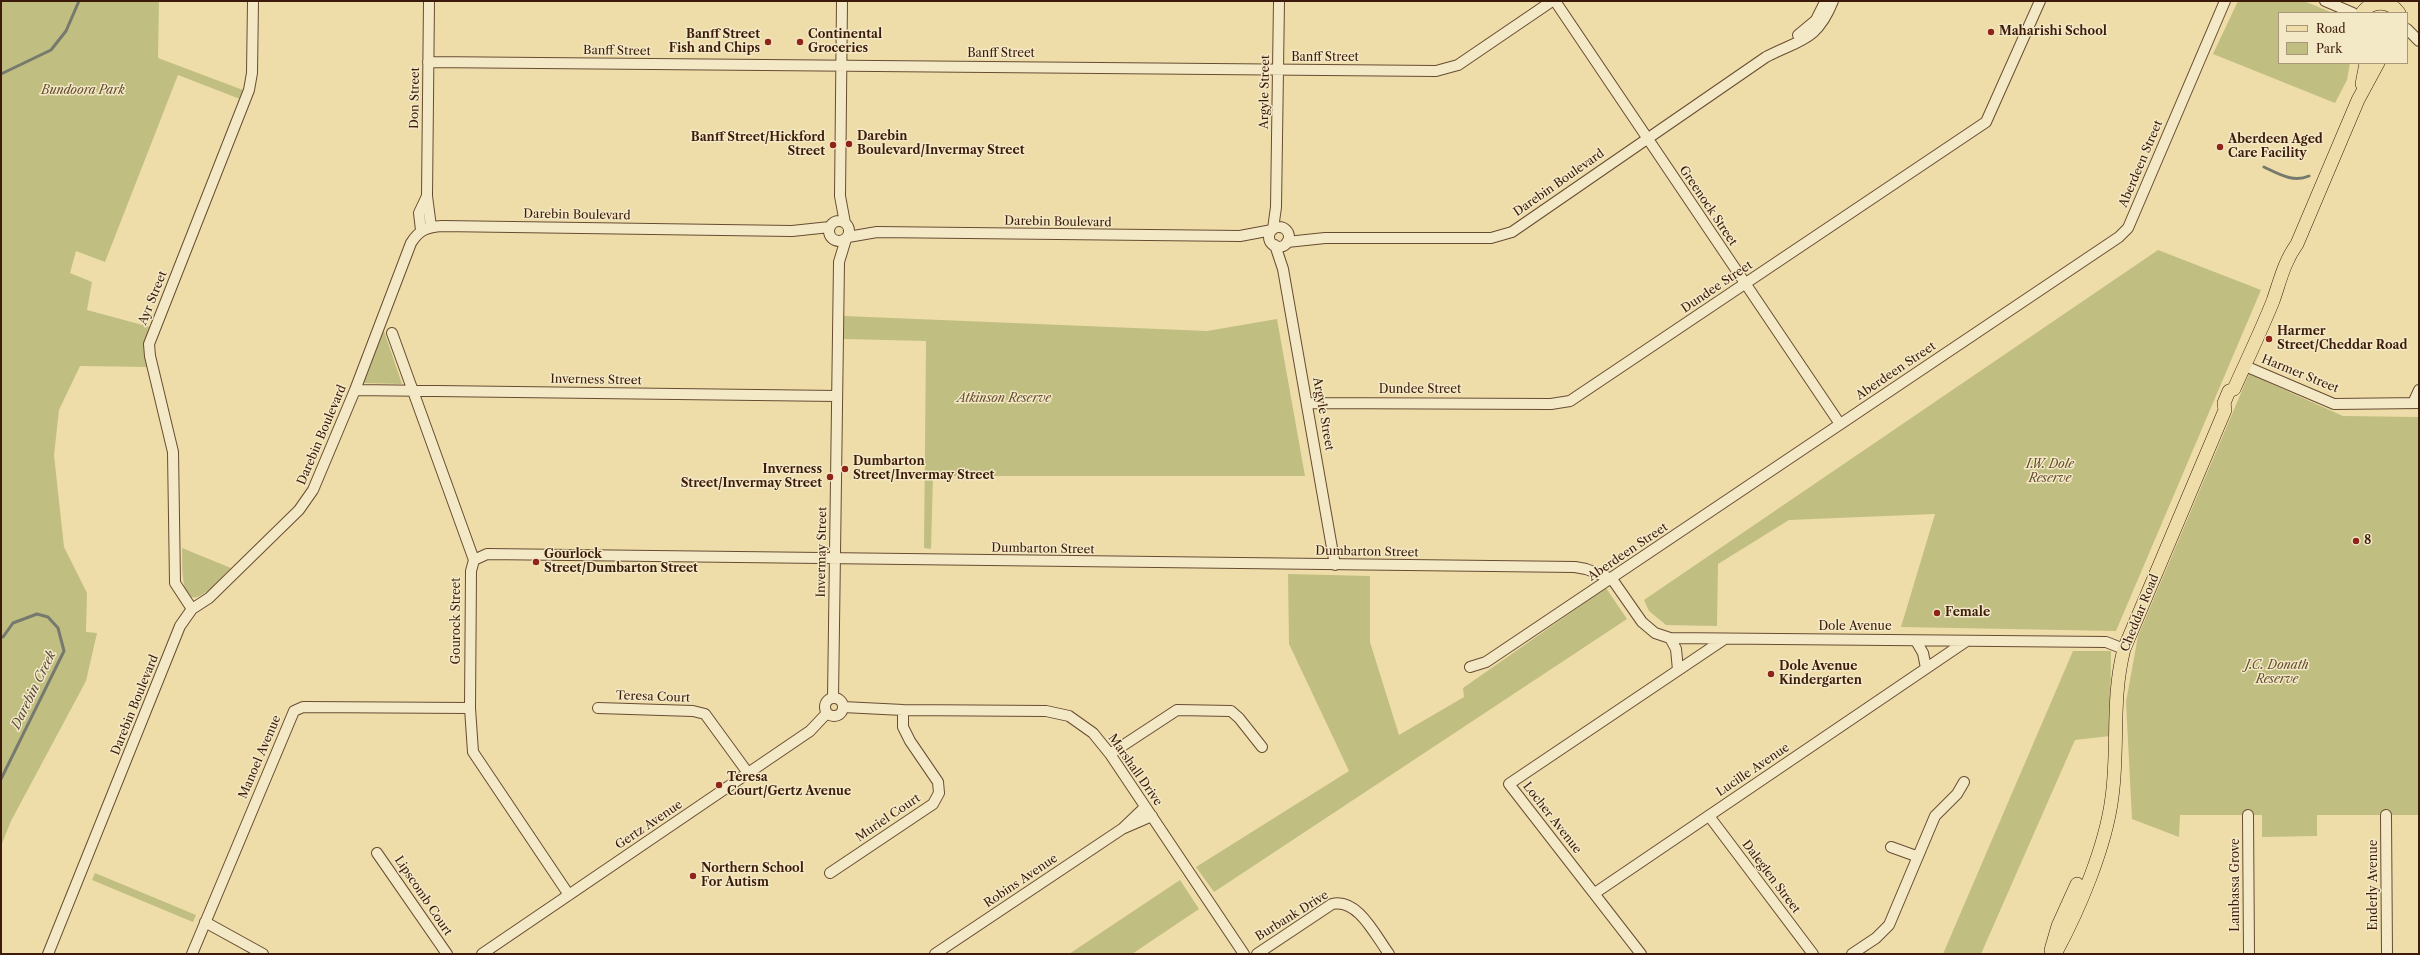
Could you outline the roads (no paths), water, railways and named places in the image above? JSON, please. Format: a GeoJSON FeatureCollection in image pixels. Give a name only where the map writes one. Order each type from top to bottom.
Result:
{"type":"FeatureCollection","features":[{"type":"Feature","properties":{"kind":"main road"},"geometry":{"type":"LineString","coordinates":[[2364,7],[2382,1],[2388,2],[2399,8]]}},
{"type":"Feature","properties":{"kind":"main road","name":"Cheddar Road"},"geometry":{"type":"LineString","coordinates":[[2358,100],[2366,64]]}},
{"type":"Feature","properties":{"kind":"main road","name":"Cheddar Road"},"geometry":{"type":"LineString","coordinates":[[2055,954],[2097,860],[2105,830],[2113,784],[2117,681],[2124,649],[2225,410],[2224,403],[2229,391],[2234,389],[2245,366],[2273,300],[2286,261],[2297,244],[2358,100],[2377,64]]}},
{"type":"Feature","properties":{"kind":"main road","name":"Cheddar Road"},"geometry":{"type":"LineString","coordinates":[[2050,954],[2058,926],[2090,855],[2105,830]]}},
{"type":"Feature","properties":{"kind":"street","name":"Ayr Street"},"geometry":{"type":"LineString","coordinates":[[192,609],[175,583],[173,452],[150,356],[149,344],[249,90],[252,73],[253,1]]}},
{"type":"Feature","properties":{"kind":"street","name":"Don Street"},"geometry":{"type":"LineString","coordinates":[[429,1],[427,196],[431,227]]}},
{"type":"Feature","properties":{"kind":"street","name":"Invermay Street"},"geometry":{"type":"LineString","coordinates":[[833,698],[839,262],[832,231],[840,196],[842,1]]}},
{"type":"Feature","properties":{"kind":"street","name":"Argyle Street"},"geometry":{"type":"LineString","coordinates":[[1279,1],[1276,207],[1281,234],[1283,269],[1336,565]]}},
{"type":"Feature","properties":{"kind":"street","name":"Banff Street"},"geometry":{"type":"LineString","coordinates":[[428,62],[841,65],[1278,71],[1436,71],[1458,65],[1554,1]]}},
{"type":"Feature","properties":{"kind":"street","name":"Greenock Street"},"geometry":{"type":"LineString","coordinates":[[1554,1],[1840,424]]}},
{"type":"Feature","properties":{"kind":"street","name":"Darebin Boulevard"},"geometry":{"type":"LineString","coordinates":[[832,231],[840,241],[847,238],[877,232],[1240,236],[1281,234],[1325,238],[1490,238],[1502,236],[1512,232],[1646,138],[1778,51],[1816,20],[1826,1]]}},
{"type":"Feature","properties":{"kind":"street","name":"Darebin Boulevard"},"geometry":{"type":"LineString","coordinates":[[1778,51],[1796,44],[1814,32],[1822,24],[1833,1]]}},
{"type":"Feature","properties":{"kind":"street","name":"Dundee Street"},"geometry":{"type":"LineString","coordinates":[[1308,403],[1551,404],[1570,401],[1986,122],[2040,1]]}},
{"type":"Feature","properties":{"kind":"street","name":"Aberdeen Street"},"geometry":{"type":"LineString","coordinates":[[1470,667],[1486,662],[1612,579],[2119,237],[2128,228],[2225,1]]}},
{"type":"Feature","properties":{"kind":"street"},"geometry":{"type":"LineString","coordinates":[[2325,1],[2351,12]]}},
{"type":"Feature","properties":{"kind":"street"},"geometry":{"type":"LineString","coordinates":[[2408,30],[2419,42]]}},
{"type":"Feature","properties":{"kind":"street"},"geometry":{"type":"LineString","coordinates":[[2408,40],[2419,42]]}},
{"type":"Feature","properties":{"kind":"street","name":"Don Street"},"geometry":{"type":"LineString","coordinates":[[421,230],[419,213],[427,196]]}},
{"type":"Feature","properties":{"kind":"street","name":"Invermay Street"},"geometry":{"type":"LineString","coordinates":[[839,262],[849,230],[846,224],[840,196]]}},
{"type":"Feature","properties":{"kind":"street","name":"Darebin Boulevard"},"geometry":{"type":"LineString","coordinates":[[48,954],[180,626],[192,609],[209,598],[307,500],[356,390],[411,243],[421,230],[431,227],[832,231],[846,224],[877,232]]}},
{"type":"Feature","properties":{"kind":"street","name":"Darebin Boulevard"},"geometry":{"type":"LineString","coordinates":[[1240,236],[1280,246],[1281,234]]}},
{"type":"Feature","properties":{"kind":"street"},"geometry":{"type":"LineString","coordinates":[[1273,244],[1269,236],[1281,234]]}},
{"type":"Feature","properties":{"kind":"street","name":"Argyle Street"},"geometry":{"type":"LineString","coordinates":[[1273,244],[1283,269]]}},
{"type":"Feature","properties":{"kind":"street","name":"Gourock Street"},"geometry":{"type":"LineString","coordinates":[[392,333],[474,560],[471,571],[470,708],[473,752],[569,895]]}},
{"type":"Feature","properties":{"kind":"street","name":"Harmer Street"},"geometry":{"type":"LineString","coordinates":[[2245,366],[2334,404],[2416,403]]}},
{"type":"Feature","properties":{"kind":"street","name":"Inverness Street"},"geometry":{"type":"LineString","coordinates":[[356,390],[837,396]]}},
{"type":"Feature","properties":{"kind":"street"},"geometry":{"type":"LineString","coordinates":[[2416,403],[2419,390]]}},
{"type":"Feature","properties":{"kind":"street","name":"Dumbarton Street"},"geometry":{"type":"LineString","coordinates":[[474,560],[487,554],[835,560],[1575,567],[1591,570],[1612,579]]}},
{"type":"Feature","properties":{"kind":"street","name":"Dole Avenue"},"geometry":{"type":"LineString","coordinates":[[1612,579],[1642,622],[1655,633],[1670,638],[1723,640],[2106,642],[2124,649]]}},
{"type":"Feature","properties":{"kind":"street"},"geometry":{"type":"LineString","coordinates":[[1670,638],[1676,649],[1678,670]]}},
{"type":"Feature","properties":{"kind":"street","name":"Locher Avenue"},"geometry":{"type":"LineString","coordinates":[[1641,954],[1509,784],[1723,640]]}},
{"type":"Feature","properties":{"kind":"street"},"geometry":{"type":"LineString","coordinates":[[1916,641],[1922,653],[1926,668]]}},
{"type":"Feature","properties":{"kind":"street","name":"Lucille Avenue"},"geometry":{"type":"LineString","coordinates":[[1595,893],[1965,642]]}},
{"type":"Feature","properties":{"kind":"street"},"geometry":{"type":"LineString","coordinates":[[833,698],[840,700],[843,707],[838,716],[832,716],[827,713],[825,703],[833,698]]}},
{"type":"Feature","properties":{"kind":"street","name":"Manoel Avenue"},"geometry":{"type":"LineString","coordinates":[[192,954],[294,712],[303,707],[470,708]]}},
{"type":"Feature","properties":{"kind":"street","name":"Marshall Drive"},"geometry":{"type":"LineString","coordinates":[[843,707],[903,710],[1046,711],[1069,716],[1093,733],[1110,754],[1244,954]]}},
{"type":"Feature","properties":{"kind":"street","name":"Teresa Court"},"geometry":{"type":"LineString","coordinates":[[598,708],[693,711],[706,714],[748,773]]}},
{"type":"Feature","properties":{"kind":"street","name":"Muriel Court"},"geometry":{"type":"LineString","coordinates":[[830,873],[933,804],[939,793],[938,782],[910,741],[903,727],[903,710]]}},
{"type":"Feature","properties":{"kind":"street"},"geometry":{"type":"LineString","coordinates":[[1110,754],[1178,710],[1231,711],[1239,718],[1262,747]]}},
{"type":"Feature","properties":{"kind":"street","name":"Gertz Avenue"},"geometry":{"type":"LineString","coordinates":[[482,954],[810,731],[827,713]]}},
{"type":"Feature","properties":{"kind":"street"},"geometry":{"type":"LineString","coordinates":[[1852,954],[1876,938],[1889,925],[1916,856],[1935,816],[1957,794],[1964,782]]}},
{"type":"Feature","properties":{"kind":"street","name":"Robins Avenue"},"geometry":{"type":"LineString","coordinates":[[1122,829],[1145,807]]}},
{"type":"Feature","properties":{"kind":"street","name":"Lambassa Grove"},"geometry":{"type":"LineString","coordinates":[[2248,815],[2249,954]]}},
{"type":"Feature","properties":{"kind":"street","name":"Enderly Avenue"},"geometry":{"type":"LineString","coordinates":[[2386,815],[2387,954]]}},
{"type":"Feature","properties":{"kind":"street","name":"Robins Avenue"},"geometry":{"type":"LineString","coordinates":[[935,954],[1122,829],[1152,816]]}},
{"type":"Feature","properties":{"kind":"street","name":"Daleglen Street"},"geometry":{"type":"LineString","coordinates":[[1709,816],[1813,954]]}},
{"type":"Feature","properties":{"kind":"street"},"geometry":{"type":"LineString","coordinates":[[1891,846],[1916,856]]}},
{"type":"Feature","properties":{"kind":"street","name":"Lipscomb Court"},"geometry":{"type":"LineString","coordinates":[[377,853],[446,954]]}},
{"type":"Feature","properties":{"kind":"street","name":"Burbank Drive"},"geometry":{"type":"LineString","coordinates":[[1257,954],[1332,904],[1341,902],[1349,904],[1357,911],[1389,954]]}},
{"type":"Feature","properties":{"kind":"street"},"geometry":{"type":"LineString","coordinates":[[205,922],[263,954]]}},
{"type":"Feature","properties":{"kind":"waterway","name":"Darebin Creek"},"geometry":{"type":"LineString","coordinates":[[1,74],[51,50],[66,31],[79,1]]}},
{"type":"Feature","properties":{"kind":"waterway"},"geometry":{"type":"LineString","coordinates":[[2264,167],[2286,177],[2297,179],[2309,176]]}},
{"type":"Feature","properties":{"kind":"waterway","name":"Darebin Creek"},"geometry":{"type":"LineString","coordinates":[[1,637],[3,637],[13,623],[37,614],[48,617],[58,628],[64,651],[1,779]]}},
{"type":"Feature","properties":{"kind":"place","name":"Maharishi School"},"geometry":{"type":"Point","coordinates":[1991,32]}},
{"type":"Feature","properties":{"kind":"place","name":"Banff Street Fish and Chips"},"geometry":{"type":"Point","coordinates":[768,42]}},
{"type":"Feature","properties":{"kind":"place","name":"Continental Groceries"},"geometry":{"type":"Point","coordinates":[800,42]}},
{"type":"Feature","properties":{"kind":"place","name":"Darebin Boulevard/Invermay Street"},"geometry":{"type":"Point","coordinates":[849,144]}},
{"type":"Feature","properties":{"kind":"place","name":"Banff Street/Hickford Street"},"geometry":{"type":"Point","coordinates":[833,145]}},
{"type":"Feature","properties":{"kind":"place","name":"Aberdeen Aged Care Facility"},"geometry":{"type":"Point","coordinates":[2220,147]}},
{"type":"Feature","properties":{"kind":"place","name":"Harmer Street/Cheddar Road"},"geometry":{"type":"Point","coordinates":[2269,339]}},
{"type":"Feature","properties":{"kind":"place","name":"Dumbarton Street/Invermay Street"},"geometry":{"type":"Point","coordinates":[845,469]}},
{"type":"Feature","properties":{"kind":"place","name":"Inverness Street/Invermay Street"},"geometry":{"type":"Point","coordinates":[830,477]}},
{"type":"Feature","properties":{"kind":"place","name":"8"},"geometry":{"type":"Point","coordinates":[2356,541]}},
{"type":"Feature","properties":{"kind":"place","name":"Gourlock Street/Dumbarton Street"},"geometry":{"type":"Point","coordinates":[536,562]}},
{"type":"Feature","properties":{"kind":"place","name":"Female"},"geometry":{"type":"Point","coordinates":[1937,613]}},
{"type":"Feature","properties":{"kind":"place","name":"Dole Avenue Kindergarten"},"geometry":{"type":"Point","coordinates":[1771,674]}},
{"type":"Feature","properties":{"kind":"place","name":"Teresa Court/Gertz Avenue"},"geometry":{"type":"Point","coordinates":[719,785]}},
{"type":"Feature","properties":{"kind":"place","name":"Northern School For Autism"},"geometry":{"type":"Point","coordinates":[693,876]}},
{"type":"Feature","properties":{"kind":"park label","name":"Bundoora Park"},"geometry":{"type":"Point","coordinates":[83,91]}},
{"type":"Feature","properties":{"kind":"park label","name":"Atkinson Reserve"},"geometry":{"type":"Point","coordinates":[1004,399]}},
{"type":"Feature","properties":{"kind":"park label","name":"I.W. Dole Reserve"},"geometry":{"type":"Point","coordinates":[2050,472]}},
{"type":"Feature","properties":{"kind":"park label","name":"J.C. Donath Reserve"},"geometry":{"type":"Point","coordinates":[2277,673]}}]}
